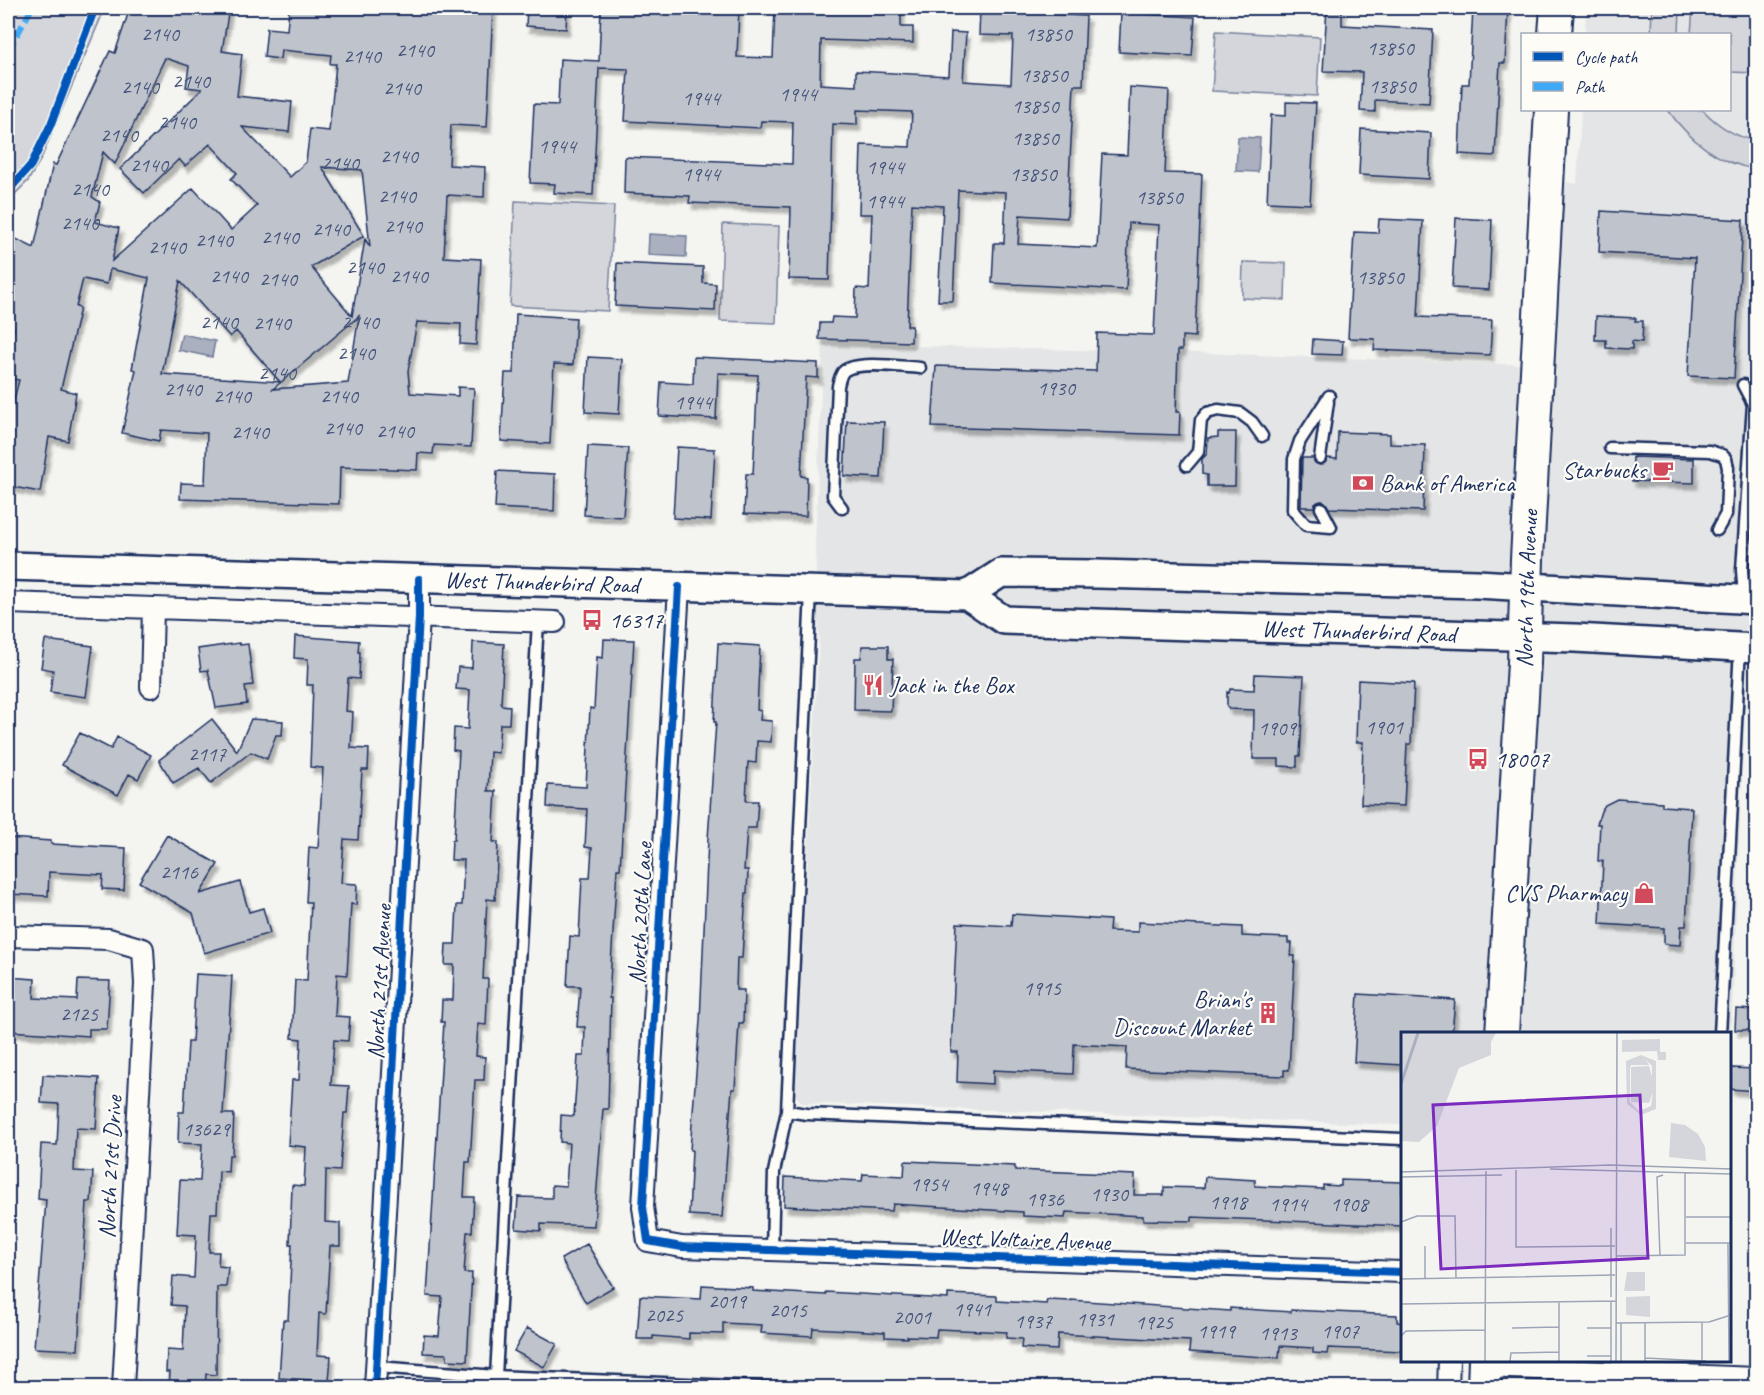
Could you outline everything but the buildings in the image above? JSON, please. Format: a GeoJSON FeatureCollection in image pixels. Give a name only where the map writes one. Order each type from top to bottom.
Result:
{"type":"FeatureCollection","features":[{"type":"Feature","properties":{"kind":"main road"},"geometry":{"type":"LineString","coordinates":[[1555,33],[1557,8]]}},
{"type":"Feature","properties":{"kind":"main road","name":"North 19th Avenue"},"geometry":{"type":"LineString","coordinates":[[1502,1032],[1525,636],[1551,111]]}},
{"type":"Feature","properties":{"kind":"main road","name":"West Thunderbird Road"},"geometry":{"type":"LineString","coordinates":[[8,566],[967,596],[1004,620],[1525,636],[1748,647]]}},
{"type":"Feature","properties":{"kind":"main road","name":"West Thunderbird Road"},"geometry":{"type":"LineString","coordinates":[[967,596],[1001,573],[1097,573],[1526,587],[1751,600]]}},
{"type":"Feature","properties":{"kind":"street","name":"North 21st Avenue"},"geometry":{"type":"LineString","coordinates":[[375,1388],[419,617],[419,579]]}},
{"type":"Feature","properties":{"kind":"street","name":"North 20th Lane"},"geometry":{"type":"LineString","coordinates":[[648,1241],[642,1207],[680,587]]}},
{"type":"Feature","properties":{"kind":"street","name":"West Thunderbird Road"},"geometry":{"type":"LineString","coordinates":[[8,603],[546,622]]}},
{"type":"Feature","properties":{"kind":"street"},"geometry":{"type":"LineString","coordinates":[[151,687],[153,608]]}},
{"type":"Feature","properties":{"kind":"street","name":"North 21st Drive"},"geometry":{"type":"LineString","coordinates":[[8,936],[109,939],[143,949],[145,984],[123,1388]]}},
{"type":"Feature","properties":{"kind":"street","name":"West Voltaire Avenue"},"geometry":{"type":"LineString","coordinates":[[648,1241],[682,1247],[1401,1272]]}},
{"type":"Feature","properties":{"kind":"street"},"geometry":{"type":"LineString","coordinates":[[1448,1388],[1449,1362]]}},
{"type":"Feature","properties":{"kind":"street"},"geometry":{"type":"LineString","coordinates":[[1484,1372],[1641,1367],[1756,1378]]}},
{"type":"Feature","properties":{"kind":"lane"},"geometry":{"type":"LineString","coordinates":[[842,508],[833,496],[838,386],[843,373],[858,366],[920,368]]}},
{"type":"Feature","properties":{"kind":"lane"},"geometry":{"type":"LineString","coordinates":[[1743,385],[1753,404],[1754,417],[1742,570],[1751,600]]}},
{"type":"Feature","properties":{"kind":"lane"},"geometry":{"type":"LineString","coordinates":[[1320,458],[1329,396],[1300,441],[1294,459],[1293,510],[1306,525],[1331,527],[1321,507]]}},
{"type":"Feature","properties":{"kind":"lane"},"geometry":{"type":"LineString","coordinates":[[1187,465],[1198,452],[1201,420],[1207,413],[1218,410],[1240,413],[1252,422],[1262,436]]}},
{"type":"Feature","properties":{"kind":"lane"},"geometry":{"type":"LineString","coordinates":[[1610,448],[1710,451],[1722,454],[1728,468],[1726,514],[1718,530]]}},
{"type":"Feature","properties":{"kind":"lane"},"geometry":{"type":"LineString","coordinates":[[772,1250],[774,1172],[787,1111],[811,591]]}},
{"type":"Feature","properties":{"kind":"lane"},"geometry":{"type":"LineString","coordinates":[[496,1376],[546,622]]}},
{"type":"Feature","properties":{"kind":"lane"},"geometry":{"type":"LineString","coordinates":[[1720,1032],[1748,647]]}},
{"type":"Feature","properties":{"kind":"lane"},"geometry":{"type":"LineString","coordinates":[[787,1111],[807,1114],[1401,1138]]}},
{"type":"Feature","properties":{"kind":"lane"},"geometry":{"type":"LineString","coordinates":[[377,1367],[496,1376],[782,1388]]}},
{"type":"Feature","properties":{"kind":"shaded area"},"geometry":{"type":"Polygon","coordinates":[[[8,8],[105,8],[41,159],[28,181],[8,201],[8,8]]]}},
{"type":"Feature","properties":{"kind":"shaded area"},"geometry":{"type":"Polygon","coordinates":[[[1586,8],[1756,8],[1756,628],[1746,628],[1731,1037],[1731,1032],[1401,1032],[1401,1125],[802,1103],[795,1094],[819,643],[815,547],[823,344],[1201,353],[1536,365],[1547,179],[1577,184],[1581,111],[1731,111],[1731,33],[1585,33],[1586,8]]]}},
{"type":"Feature","properties":{"kind":"shaded area"},"geometry":{"type":"Polygon","coordinates":[[[1652,8],[1680,8],[1679,33],[1651,33],[1652,8]]]}},
{"type":"Feature","properties":{"kind":"shaded area"},"geometry":{"type":"Polygon","coordinates":[[[1693,8],[1756,8],[1756,73],[1731,72],[1731,33],[1691,33],[1693,8]]]}},
{"type":"Feature","properties":{"kind":"shaded area"},"geometry":{"type":"Polygon","coordinates":[[[1216,31],[1320,37],[1317,96],[1212,91],[1216,31]]]}},
{"type":"Feature","properties":{"kind":"shaded area"},"geometry":{"type":"Polygon","coordinates":[[[1669,111],[1704,111],[1727,130],[1756,141],[1756,169],[1717,156],[1695,141],[1669,111]]]}},
{"type":"Feature","properties":{"kind":"shaded area"},"geometry":{"type":"Polygon","coordinates":[[[515,201],[614,206],[608,311],[510,306],[515,201]]]}},
{"type":"Feature","properties":{"kind":"shaded area"},"geometry":{"type":"Polygon","coordinates":[[[723,224],[779,226],[776,323],[720,321],[723,224]]]}},
{"type":"Feature","properties":{"kind":"shaded area"},"geometry":{"type":"Polygon","coordinates":[[[1243,262],[1286,263],[1285,300],[1242,298],[1243,262]]]}},
{"type":"Feature","properties":{"kind":"shaded area"},"geometry":{"type":"Polygon","coordinates":[[[1531,1380],[1548,1380],[1702,1387],[1518,1387],[1531,1380]]]}},
{"type":"Feature","properties":{"kind":"water"},"geometry":{"type":"Polygon","coordinates":[[[1238,137],[1260,138],[1258,172],[1236,171],[1238,137]]]}},
{"type":"Feature","properties":{"kind":"water"},"geometry":{"type":"Polygon","coordinates":[[[649,234],[687,236],[686,257],[648,255],[649,234]]]}},
{"type":"Feature","properties":{"kind":"water"},"geometry":{"type":"Polygon","coordinates":[[[182,334],[215,341],[212,357],[178,350],[182,334]]]}},
{"type":"Feature","properties":{"kind":"marked path"},"geometry":{"type":"LineString","coordinates":[[8,51],[32,8]]}},
{"type":"Feature","properties":{"kind":"cycle path"},"geometry":{"type":"LineString","coordinates":[[8,191],[31,165],[51,124],[95,8]]}},
{"type":"Feature","properties":{"kind":"cycle path"},"geometry":{"type":"LineString","coordinates":[[375,1388],[419,617],[419,579]]}},
{"type":"Feature","properties":{"kind":"cycle path"},"geometry":{"type":"LineString","coordinates":[[679,587],[643,1207],[648,1241],[682,1247],[1401,1272]]}},
{"type":"Feature","properties":{"kind":"place","name":"Starbucks"},"geometry":{"type":"Point","coordinates":[1663,470]}},
{"type":"Feature","properties":{"kind":"place","name":"Bank of America"},"geometry":{"type":"Point","coordinates":[1363,483]}},
{"type":"Feature","properties":{"kind":"place","name":"16317"},"geometry":{"type":"Point","coordinates":[592,620]}},
{"type":"Feature","properties":{"kind":"place","name":"Jack in the Box"},"geometry":{"type":"Point","coordinates":[873,685]}},
{"type":"Feature","properties":{"kind":"place","name":"18007"},"geometry":{"type":"Point","coordinates":[1478,759]}},
{"type":"Feature","properties":{"kind":"place","name":"CVS Pharmacy"},"geometry":{"type":"Point","coordinates":[1644,893]}},
{"type":"Feature","properties":{"kind":"place","name":"Brian's Discount Market"},"geometry":{"type":"Point","coordinates":[1268,1013]}}]}
